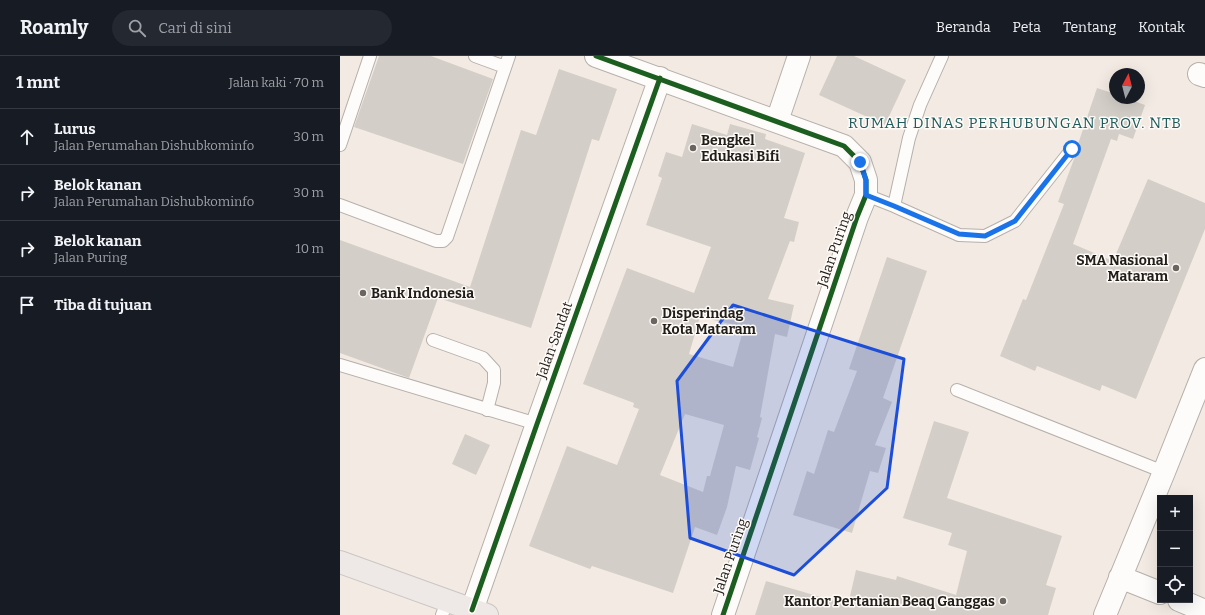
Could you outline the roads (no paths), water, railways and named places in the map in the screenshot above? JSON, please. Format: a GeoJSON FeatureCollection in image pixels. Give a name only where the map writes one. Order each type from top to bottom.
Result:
{"type":"FeatureCollection","features":[{"type":"Feature","properties":{"kind":"main road"},"geometry":{"type":"LineString","coordinates":[[340,562],[445,608],[480,612]]}},
{"type":"Feature","properties":{"kind":"street","name":"Jalan Puring"},"geometry":{"type":"LineString","coordinates":[[596,56],[844,146],[860,162],[866,180],[866,195],[857,217],[723,615]]}},
{"type":"Feature","properties":{"kind":"street"},"geometry":{"type":"LineString","coordinates":[[777,121],[799,56]]}},
{"type":"Feature","properties":{"kind":"street","name":"Jalan Sandat"},"geometry":{"type":"LineString","coordinates":[[480,612],[536,424],[660,78]]}},
{"type":"Feature","properties":{"kind":"street"},"geometry":{"type":"LineString","coordinates":[[1105,615],[1205,368]]}},
{"type":"Feature","properties":{"kind":"street"},"geometry":{"type":"LineString","coordinates":[[1120,577],[1157,592]]}},
{"type":"Feature","properties":{"kind":"street"},"geometry":{"type":"LineString","coordinates":[[1186,603],[1205,610]]}},
{"type":"Feature","properties":{"kind":"lane"},"geometry":{"type":"LineString","coordinates":[[340,145],[370,56]]}},
{"type":"Feature","properties":{"kind":"lane"},"geometry":{"type":"LineString","coordinates":[[340,205],[436,241],[443,241],[447,237],[507,61],[475,56]]}},
{"type":"Feature","properties":{"kind":"lane"},"geometry":{"type":"LineString","coordinates":[[894,206],[909,138],[920,105],[942,56]]}},
{"type":"Feature","properties":{"kind":"lane"},"geometry":{"type":"LineString","coordinates":[[866,195],[959,234],[985,236],[1015,221],[1072,149]]}},
{"type":"Feature","properties":{"kind":"lane"},"geometry":{"type":"LineString","coordinates":[[433,340],[483,358],[494,370],[494,383],[487,410]]}},
{"type":"Feature","properties":{"kind":"lane"},"geometry":{"type":"LineString","coordinates":[[340,364],[536,424]]}},
{"type":"Feature","properties":{"kind":"lane"},"geometry":{"type":"LineString","coordinates":[[957,390],[1164,472]]}},
{"type":"Feature","properties":{"kind":"place","name":"Bengkel Edukasi Bifi"},"geometry":{"type":"Point","coordinates":[693,148]}},
{"type":"Feature","properties":{"kind":"place","name":"SMA Nasional Mataram"},"geometry":{"type":"Point","coordinates":[1176,268]}},
{"type":"Feature","properties":{"kind":"place","name":"Bank Indonesia"},"geometry":{"type":"Point","coordinates":[363,293]}},
{"type":"Feature","properties":{"kind":"place","name":"Disperindag Kota Mataram"},"geometry":{"type":"Point","coordinates":[654,321]}},
{"type":"Feature","properties":{"kind":"place","name":"Kantor Pertanian Beaq Ganggas"},"geometry":{"type":"Point","coordinates":[1003,601]}},
{"type":"Feature","properties":{"kind":"district","name":"RUMAH DINAS PERHUBUNGAN PROV. NTB"},"geometry":{"type":"Point","coordinates":[1015,123]}}]}
